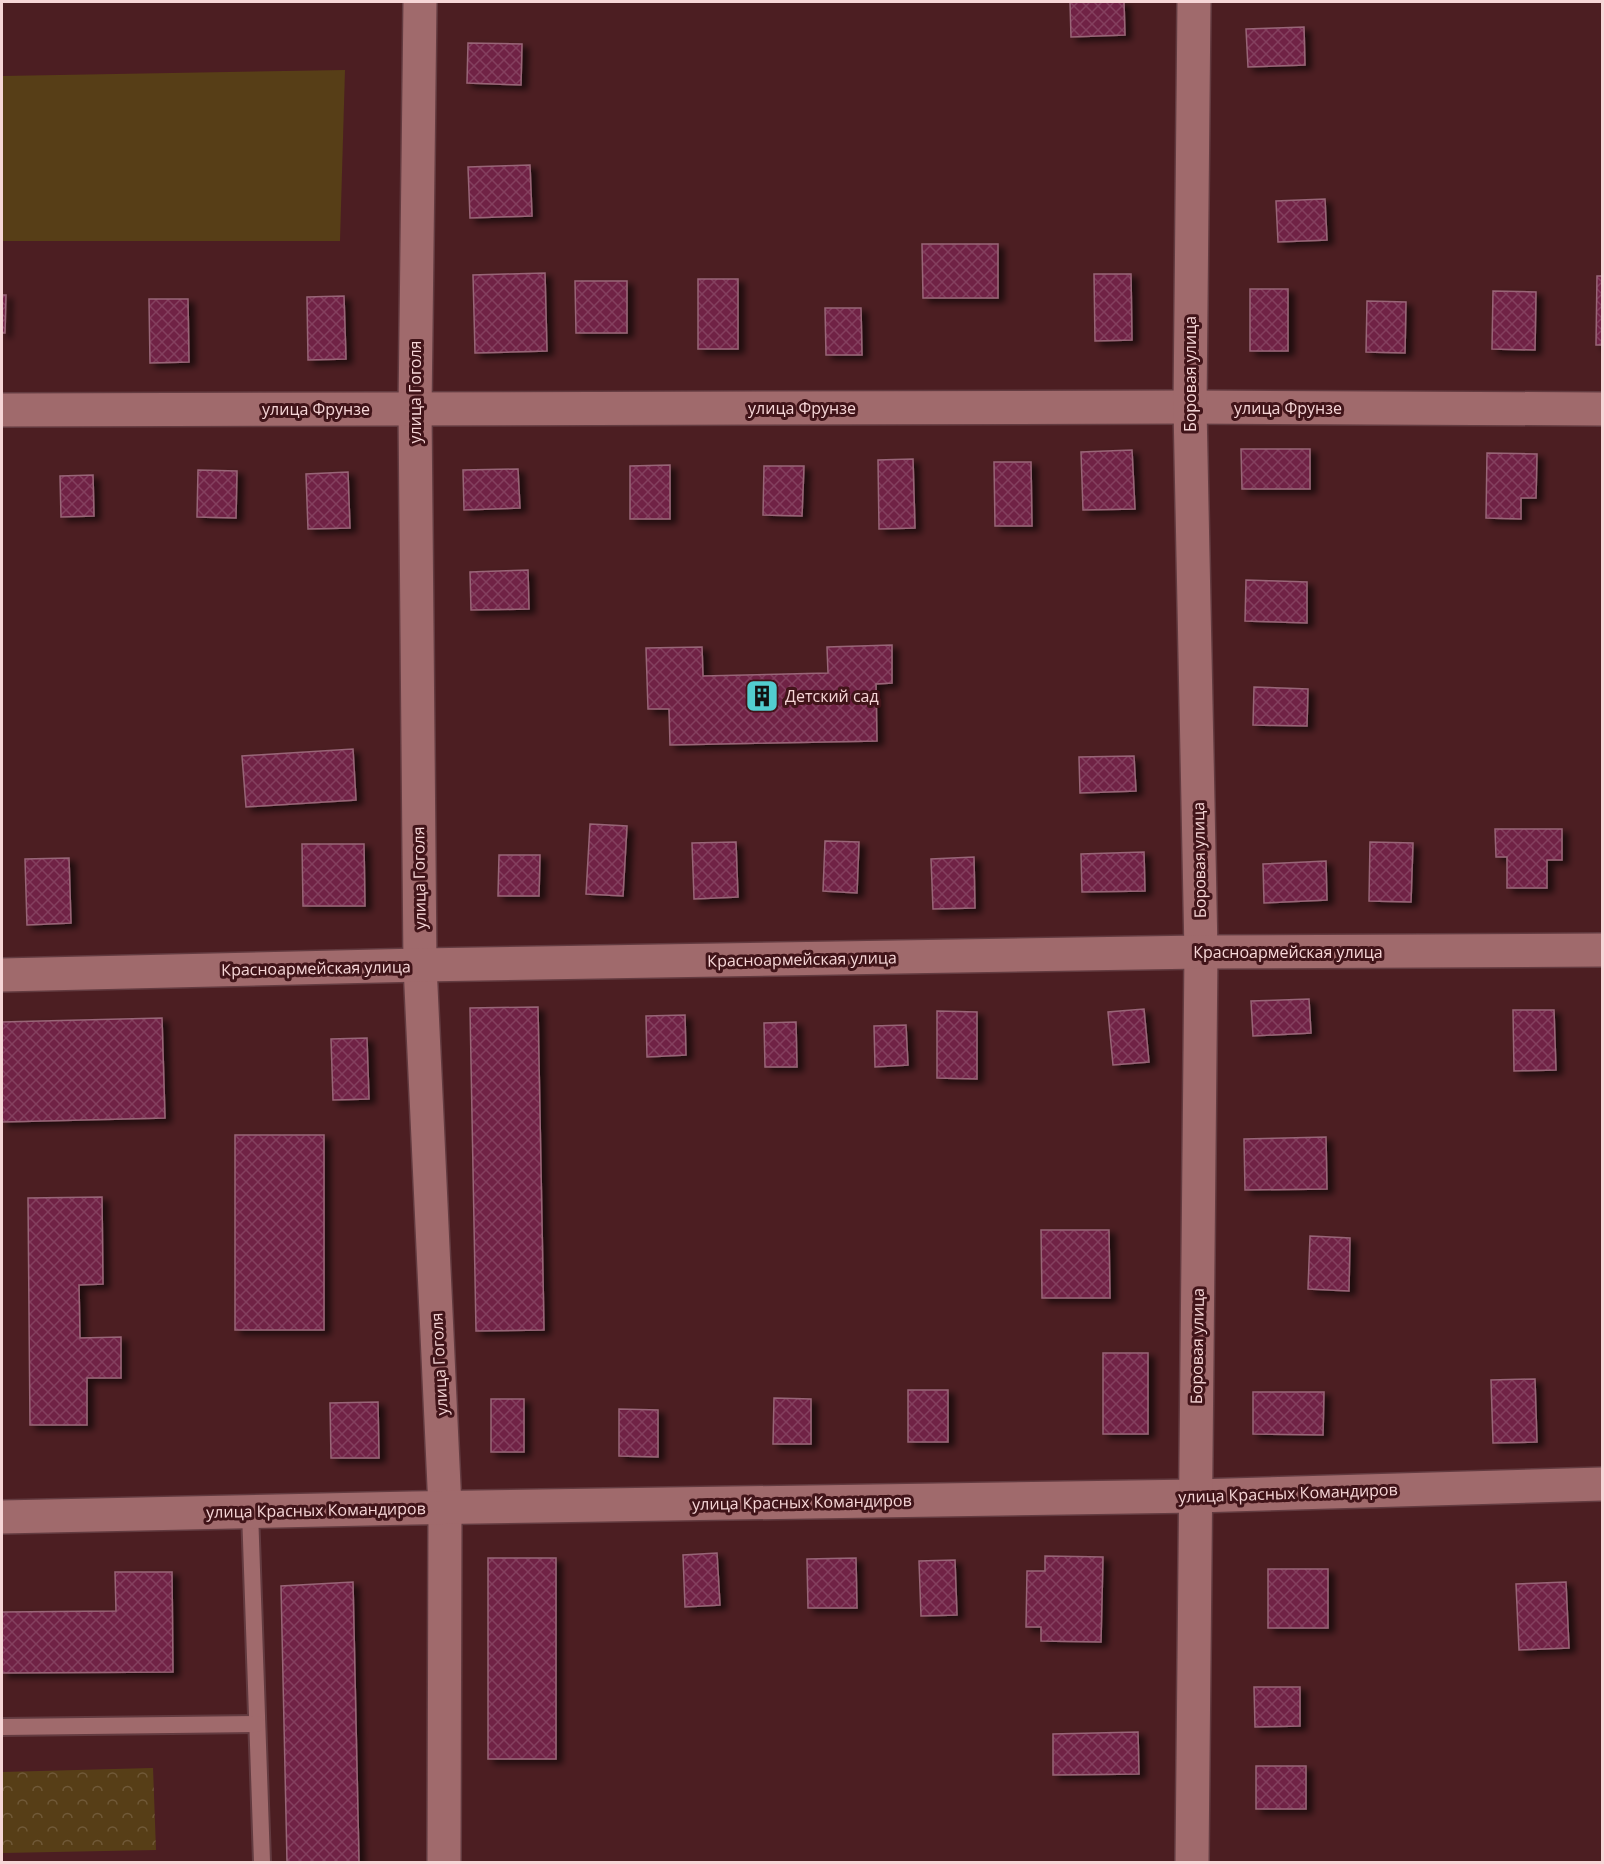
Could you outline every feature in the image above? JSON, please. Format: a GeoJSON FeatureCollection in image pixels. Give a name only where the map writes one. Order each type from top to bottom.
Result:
{"type":"FeatureCollection","features":[{"type":"Feature","properties":{"kind":"street","name":"улица Гоголя"},"geometry":{"type":"LineString","coordinates":[[420,2],[415,409],[420,965],[446,1508],[444,1863]]}},
{"type":"Feature","properties":{"kind":"street","name":"Боровая улица"},"geometry":{"type":"LineString","coordinates":[[1192,1863],[1201,952],[1190,407],[1194,2]]}},
{"type":"Feature","properties":{"kind":"street","name":"улица Фрунзе"},"geometry":{"type":"LineString","coordinates":[[2,410],[1190,407],[1602,409]]}},
{"type":"Feature","properties":{"kind":"street","name":"Красноармейская улица"},"geometry":{"type":"LineString","coordinates":[[2,975],[420,965],[1201,952],[1602,950]]}},
{"type":"Feature","properties":{"kind":"street","name":"улица Красных Командиров"},"geometry":{"type":"LineString","coordinates":[[2,1517],[1196,1496],[1602,1484]]}},
{"type":"Feature","properties":{"kind":"lane"},"geometry":{"type":"LineString","coordinates":[[250,1511],[262,1863]]}},
{"type":"Feature","properties":{"kind":"lane"},"geometry":{"type":"LineString","coordinates":[[2,1727],[257,1724]]}},
{"type":"Feature","properties":{"kind":"green space"},"geometry":{"type":"Polygon","coordinates":[[[345,70],[340,241],[2,241],[2,76],[345,70]]]}},
{"type":"Feature","properties":{"kind":"green space"},"geometry":{"type":"Polygon","coordinates":[[[153,1768],[156,1850],[2,1853],[2,1772],[153,1768]]]}},
{"type":"Feature","properties":{"kind":"building"},"geometry":{"type":"Polygon","coordinates":[[[1070,2],[1124,2],[1125,35],[1071,37],[1070,2]]]}},
{"type":"Feature","properties":{"kind":"building"},"geometry":{"type":"Polygon","coordinates":[[[1304,27],[1305,65],[1248,67],[1246,29],[1304,27]]]}},
{"type":"Feature","properties":{"kind":"building"},"geometry":{"type":"Polygon","coordinates":[[[468,43],[522,44],[521,85],[467,83],[468,43]]]}},
{"type":"Feature","properties":{"kind":"building"},"geometry":{"type":"Polygon","coordinates":[[[530,165],[532,216],[470,218],[468,167],[530,165]]]}},
{"type":"Feature","properties":{"kind":"building"},"geometry":{"type":"Polygon","coordinates":[[[1325,199],[1327,240],[1278,242],[1276,201],[1325,199]]]}},
{"type":"Feature","properties":{"kind":"building"},"geometry":{"type":"Polygon","coordinates":[[[922,244],[998,244],[998,298],[923,298],[922,244]]]}},
{"type":"Feature","properties":{"kind":"building"},"geometry":{"type":"Polygon","coordinates":[[[545,273],[547,351],[475,353],[473,275],[545,273]]]}},
{"type":"Feature","properties":{"kind":"building"},"geometry":{"type":"Polygon","coordinates":[[[1094,274],[1131,274],[1132,340],[1095,341],[1094,274]]]}},
{"type":"Feature","properties":{"kind":"building"},"geometry":{"type":"Polygon","coordinates":[[[1597,276],[1602,276],[1602,345],[1596,345],[1597,276]]]}},
{"type":"Feature","properties":{"kind":"building"},"geometry":{"type":"Polygon","coordinates":[[[698,279],[738,279],[738,349],[698,349],[698,279]]]}},
{"type":"Feature","properties":{"kind":"building"},"geometry":{"type":"Polygon","coordinates":[[[575,281],[627,281],[627,333],[576,333],[575,281]]]}},
{"type":"Feature","properties":{"kind":"building"},"geometry":{"type":"Polygon","coordinates":[[[1250,289],[1288,289],[1288,351],[1250,351],[1250,289]]]}},
{"type":"Feature","properties":{"kind":"building"},"geometry":{"type":"Polygon","coordinates":[[[1493,291],[1536,292],[1535,350],[1492,349],[1493,291]]]}},
{"type":"Feature","properties":{"kind":"building"},"geometry":{"type":"Polygon","coordinates":[[[2,295],[6,295],[5,333],[2,333],[2,295]]]}},
{"type":"Feature","properties":{"kind":"building"},"geometry":{"type":"Polygon","coordinates":[[[344,296],[346,359],[308,360],[307,297],[344,296]]]}},
{"type":"Feature","properties":{"kind":"building"},"geometry":{"type":"Polygon","coordinates":[[[149,299],[188,299],[189,362],[150,363],[149,299]]]}},
{"type":"Feature","properties":{"kind":"building"},"geometry":{"type":"Polygon","coordinates":[[[1367,301],[1406,302],[1405,353],[1366,352],[1367,301]]]}},
{"type":"Feature","properties":{"kind":"building"},"geometry":{"type":"Polygon","coordinates":[[[825,308],[861,308],[862,355],[826,355],[825,308]]]}},
{"type":"Feature","properties":{"kind":"building"},"geometry":{"type":"Polygon","coordinates":[[[1241,449],[1310,449],[1310,489],[1242,489],[1241,449]]]}},
{"type":"Feature","properties":{"kind":"building"},"geometry":{"type":"Polygon","coordinates":[[[1132,450],[1135,509],[1083,510],[1081,452],[1132,450]]]}},
{"type":"Feature","properties":{"kind":"building"},"geometry":{"type":"Polygon","coordinates":[[[1487,453],[1537,454],[1536,498],[1521,498],[1521,519],[1486,518],[1487,453]]]}},
{"type":"Feature","properties":{"kind":"building"},"geometry":{"type":"Polygon","coordinates":[[[913,459],[915,528],[879,529],[878,460],[913,459]]]}},
{"type":"Feature","properties":{"kind":"building"},"geometry":{"type":"Polygon","coordinates":[[[994,462],[1031,462],[1032,526],[995,526],[994,462]]]}},
{"type":"Feature","properties":{"kind":"building"},"geometry":{"type":"Polygon","coordinates":[[[670,465],[670,519],[630,519],[630,466],[670,465]]]}},
{"type":"Feature","properties":{"kind":"building"},"geometry":{"type":"Polygon","coordinates":[[[764,466],[804,466],[802,516],[763,515],[764,466]]]}},
{"type":"Feature","properties":{"kind":"building"},"geometry":{"type":"Polygon","coordinates":[[[518,469],[520,508],[464,510],[463,470],[518,469]]]}},
{"type":"Feature","properties":{"kind":"building"},"geometry":{"type":"Polygon","coordinates":[[[198,470],[237,471],[236,518],[197,517],[198,470]]]}},
{"type":"Feature","properties":{"kind":"building"},"geometry":{"type":"Polygon","coordinates":[[[348,472],[350,528],[308,529],[306,474],[348,472]]]}},
{"type":"Feature","properties":{"kind":"building"},"geometry":{"type":"Polygon","coordinates":[[[93,475],[94,516],[61,517],[60,476],[93,475]]]}},
{"type":"Feature","properties":{"kind":"building"},"geometry":{"type":"Polygon","coordinates":[[[528,570],[529,609],[471,610],[470,572],[528,570]]]}},
{"type":"Feature","properties":{"kind":"building"},"geometry":{"type":"Polygon","coordinates":[[[1246,580],[1307,582],[1307,623],[1245,621],[1246,580]]]}},
{"type":"Feature","properties":{"kind":"building","name":"Детский сад"},"geometry":{"type":"Polygon","coordinates":[[[892,645],[892,683],[876,684],[877,741],[670,745],[669,709],[648,709],[646,648],[702,647],[703,676],[828,673],[827,647],[892,645]]]}},
{"type":"Feature","properties":{"kind":"building"},"geometry":{"type":"Polygon","coordinates":[[[1254,687],[1308,689],[1307,726],[1253,725],[1254,687]]]}},
{"type":"Feature","properties":{"kind":"building"},"geometry":{"type":"Polygon","coordinates":[[[353,749],[356,800],[246,807],[242,756],[353,749]]]}},
{"type":"Feature","properties":{"kind":"building"},"geometry":{"type":"Polygon","coordinates":[[[1134,756],[1136,791],[1080,793],[1079,757],[1134,756]]]}},
{"type":"Feature","properties":{"kind":"building"},"geometry":{"type":"Polygon","coordinates":[[[590,824],[627,826],[623,896],[586,894],[590,824]]]}},
{"type":"Feature","properties":{"kind":"building"},"geometry":{"type":"Polygon","coordinates":[[[1495,829],[1562,829],[1562,860],[1547,860],[1547,888],[1507,888],[1507,857],[1496,857],[1495,829]]]}},
{"type":"Feature","properties":{"kind":"building"},"geometry":{"type":"Polygon","coordinates":[[[825,841],[859,842],[857,893],[823,891],[825,841]]]}},
{"type":"Feature","properties":{"kind":"building"},"geometry":{"type":"Polygon","coordinates":[[[736,842],[738,897],[694,899],[692,843],[736,842]]]}},
{"type":"Feature","properties":{"kind":"building"},"geometry":{"type":"Polygon","coordinates":[[[1370,842],[1413,843],[1411,902],[1369,901],[1370,842]]]}},
{"type":"Feature","properties":{"kind":"building"},"geometry":{"type":"Polygon","coordinates":[[[302,844],[364,844],[365,906],[303,906],[302,844]]]}},
{"type":"Feature","properties":{"kind":"building"},"geometry":{"type":"Polygon","coordinates":[[[1144,852],[1145,891],[1082,892],[1081,854],[1144,852]]]}},
{"type":"Feature","properties":{"kind":"building"},"geometry":{"type":"Polygon","coordinates":[[[499,855],[540,855],[539,896],[498,896],[499,855]]]}},
{"type":"Feature","properties":{"kind":"building"},"geometry":{"type":"Polygon","coordinates":[[[974,857],[975,908],[933,909],[931,859],[974,857]]]}},
{"type":"Feature","properties":{"kind":"building"},"geometry":{"type":"Polygon","coordinates":[[[69,858],[71,923],[27,925],[25,859],[69,858]]]}},
{"type":"Feature","properties":{"kind":"building"},"geometry":{"type":"Polygon","coordinates":[[[1326,861],[1327,900],[1264,903],[1263,864],[1326,861]]]}},
{"type":"Feature","properties":{"kind":"building"},"geometry":{"type":"Polygon","coordinates":[[[1309,999],[1311,1033],[1253,1036],[1251,1001],[1309,999]]]}},
{"type":"Feature","properties":{"kind":"building"},"geometry":{"type":"Polygon","coordinates":[[[538,1007],[544,1330],[476,1331],[470,1008],[538,1007]]]}},
{"type":"Feature","properties":{"kind":"building"},"geometry":{"type":"Polygon","coordinates":[[[1144,1009],[1149,1062],[1113,1065],[1108,1012],[1144,1009]]]}},
{"type":"Feature","properties":{"kind":"building"},"geometry":{"type":"Polygon","coordinates":[[[1513,1010],[1554,1010],[1556,1070],[1514,1071],[1513,1010]]]}},
{"type":"Feature","properties":{"kind":"building"},"geometry":{"type":"Polygon","coordinates":[[[937,1011],[977,1012],[977,1079],[937,1078],[937,1011]]]}},
{"type":"Feature","properties":{"kind":"building"},"geometry":{"type":"Polygon","coordinates":[[[685,1015],[686,1055],[647,1057],[646,1016],[685,1015]]]}},
{"type":"Feature","properties":{"kind":"building"},"geometry":{"type":"Polygon","coordinates":[[[162,1018],[165,1118],[2,1122],[2,1022],[162,1018]]]}},
{"type":"Feature","properties":{"kind":"building"},"geometry":{"type":"Polygon","coordinates":[[[796,1022],[797,1067],[765,1067],[764,1023],[796,1022]]]}},
{"type":"Feature","properties":{"kind":"building"},"geometry":{"type":"Polygon","coordinates":[[[906,1025],[908,1065],[875,1067],[874,1026],[906,1025]]]}},
{"type":"Feature","properties":{"kind":"building"},"geometry":{"type":"Polygon","coordinates":[[[367,1038],[369,1099],[333,1100],[331,1039],[367,1038]]]}},
{"type":"Feature","properties":{"kind":"building"},"geometry":{"type":"Polygon","coordinates":[[[235,1135],[324,1135],[324,1330],[235,1330],[235,1135]]]}},
{"type":"Feature","properties":{"kind":"building"},"geometry":{"type":"Polygon","coordinates":[[[1326,1137],[1327,1189],[1245,1190],[1244,1139],[1326,1137]]]}},
{"type":"Feature","properties":{"kind":"building"},"geometry":{"type":"Polygon","coordinates":[[[102,1197],[103,1284],[79,1285],[80,1338],[121,1337],[121,1378],[87,1378],[87,1425],[30,1425],[28,1198],[102,1197]]]}},
{"type":"Feature","properties":{"kind":"building"},"geometry":{"type":"Polygon","coordinates":[[[1041,1230],[1109,1230],[1110,1298],[1042,1298],[1041,1230]]]}},
{"type":"Feature","properties":{"kind":"building"},"geometry":{"type":"Polygon","coordinates":[[[1310,1236],[1350,1238],[1349,1291],[1308,1289],[1310,1236]]]}},
{"type":"Feature","properties":{"kind":"building"},"geometry":{"type":"Polygon","coordinates":[[[1103,1353],[1148,1353],[1148,1434],[1103,1434],[1103,1353]]]}},
{"type":"Feature","properties":{"kind":"building"},"geometry":{"type":"Polygon","coordinates":[[[1535,1379],[1537,1442],[1493,1443],[1491,1380],[1535,1379]]]}},
{"type":"Feature","properties":{"kind":"building"},"geometry":{"type":"Polygon","coordinates":[[[908,1390],[948,1390],[948,1442],[908,1442],[908,1390]]]}},
{"type":"Feature","properties":{"kind":"building"},"geometry":{"type":"Polygon","coordinates":[[[1253,1392],[1324,1392],[1323,1435],[1253,1434],[1253,1392]]]}},
{"type":"Feature","properties":{"kind":"building"},"geometry":{"type":"Polygon","coordinates":[[[774,1398],[811,1399],[811,1444],[773,1444],[774,1398]]]}},
{"type":"Feature","properties":{"kind":"building"},"geometry":{"type":"Polygon","coordinates":[[[491,1399],[524,1399],[524,1452],[491,1452],[491,1399]]]}},
{"type":"Feature","properties":{"kind":"building"},"geometry":{"type":"Polygon","coordinates":[[[378,1402],[379,1458],[331,1458],[330,1403],[378,1402]]]}},
{"type":"Feature","properties":{"kind":"building"},"geometry":{"type":"Polygon","coordinates":[[[619,1409],[658,1410],[658,1457],[619,1456],[619,1409]]]}},
{"type":"Feature","properties":{"kind":"building"},"geometry":{"type":"Polygon","coordinates":[[[717,1553],[720,1605],[685,1607],[683,1555],[717,1553]]]}},
{"type":"Feature","properties":{"kind":"building"},"geometry":{"type":"Polygon","coordinates":[[[1045,1556],[1103,1557],[1101,1642],[1041,1641],[1041,1627],[1026,1627],[1027,1571],[1045,1571],[1045,1556]]]}},
{"type":"Feature","properties":{"kind":"building"},"geometry":{"type":"Polygon","coordinates":[[[488,1558],[556,1558],[556,1759],[488,1759],[488,1558]]]}},
{"type":"Feature","properties":{"kind":"building"},"geometry":{"type":"Polygon","coordinates":[[[856,1558],[857,1608],[808,1608],[807,1559],[856,1558]]]}},
{"type":"Feature","properties":{"kind":"building"},"geometry":{"type":"Polygon","coordinates":[[[955,1560],[957,1615],[921,1616],[919,1561],[955,1560]]]}},
{"type":"Feature","properties":{"kind":"building"},"geometry":{"type":"Polygon","coordinates":[[[1268,1569],[1328,1569],[1328,1628],[1268,1628],[1268,1569]]]}},
{"type":"Feature","properties":{"kind":"building"},"geometry":{"type":"Polygon","coordinates":[[[115,1572],[172,1572],[173,1672],[2,1673],[2,1612],[116,1611],[115,1572]]]}},
{"type":"Feature","properties":{"kind":"building"},"geometry":{"type":"Polygon","coordinates":[[[353,1582],[359,1862],[287,1862],[281,1586],[353,1582]]]}},
{"type":"Feature","properties":{"kind":"building"},"geometry":{"type":"Polygon","coordinates":[[[1566,1582],[1569,1648],[1519,1650],[1516,1584],[1566,1582]]]}},
{"type":"Feature","properties":{"kind":"building"},"geometry":{"type":"Polygon","coordinates":[[[1254,1687],[1300,1687],[1300,1726],[1255,1727],[1254,1687]]]}},
{"type":"Feature","properties":{"kind":"building"},"geometry":{"type":"Polygon","coordinates":[[[1138,1732],[1139,1774],[1053,1775],[1053,1734],[1138,1732]]]}},
{"type":"Feature","properties":{"kind":"building"},"geometry":{"type":"Polygon","coordinates":[[[1256,1766],[1306,1766],[1306,1809],[1256,1809],[1256,1766]]]}},
{"type":"Feature","properties":{"kind":"place","name":"Детский сад"},"geometry":{"type":"Point","coordinates":[762,696]}}]}
